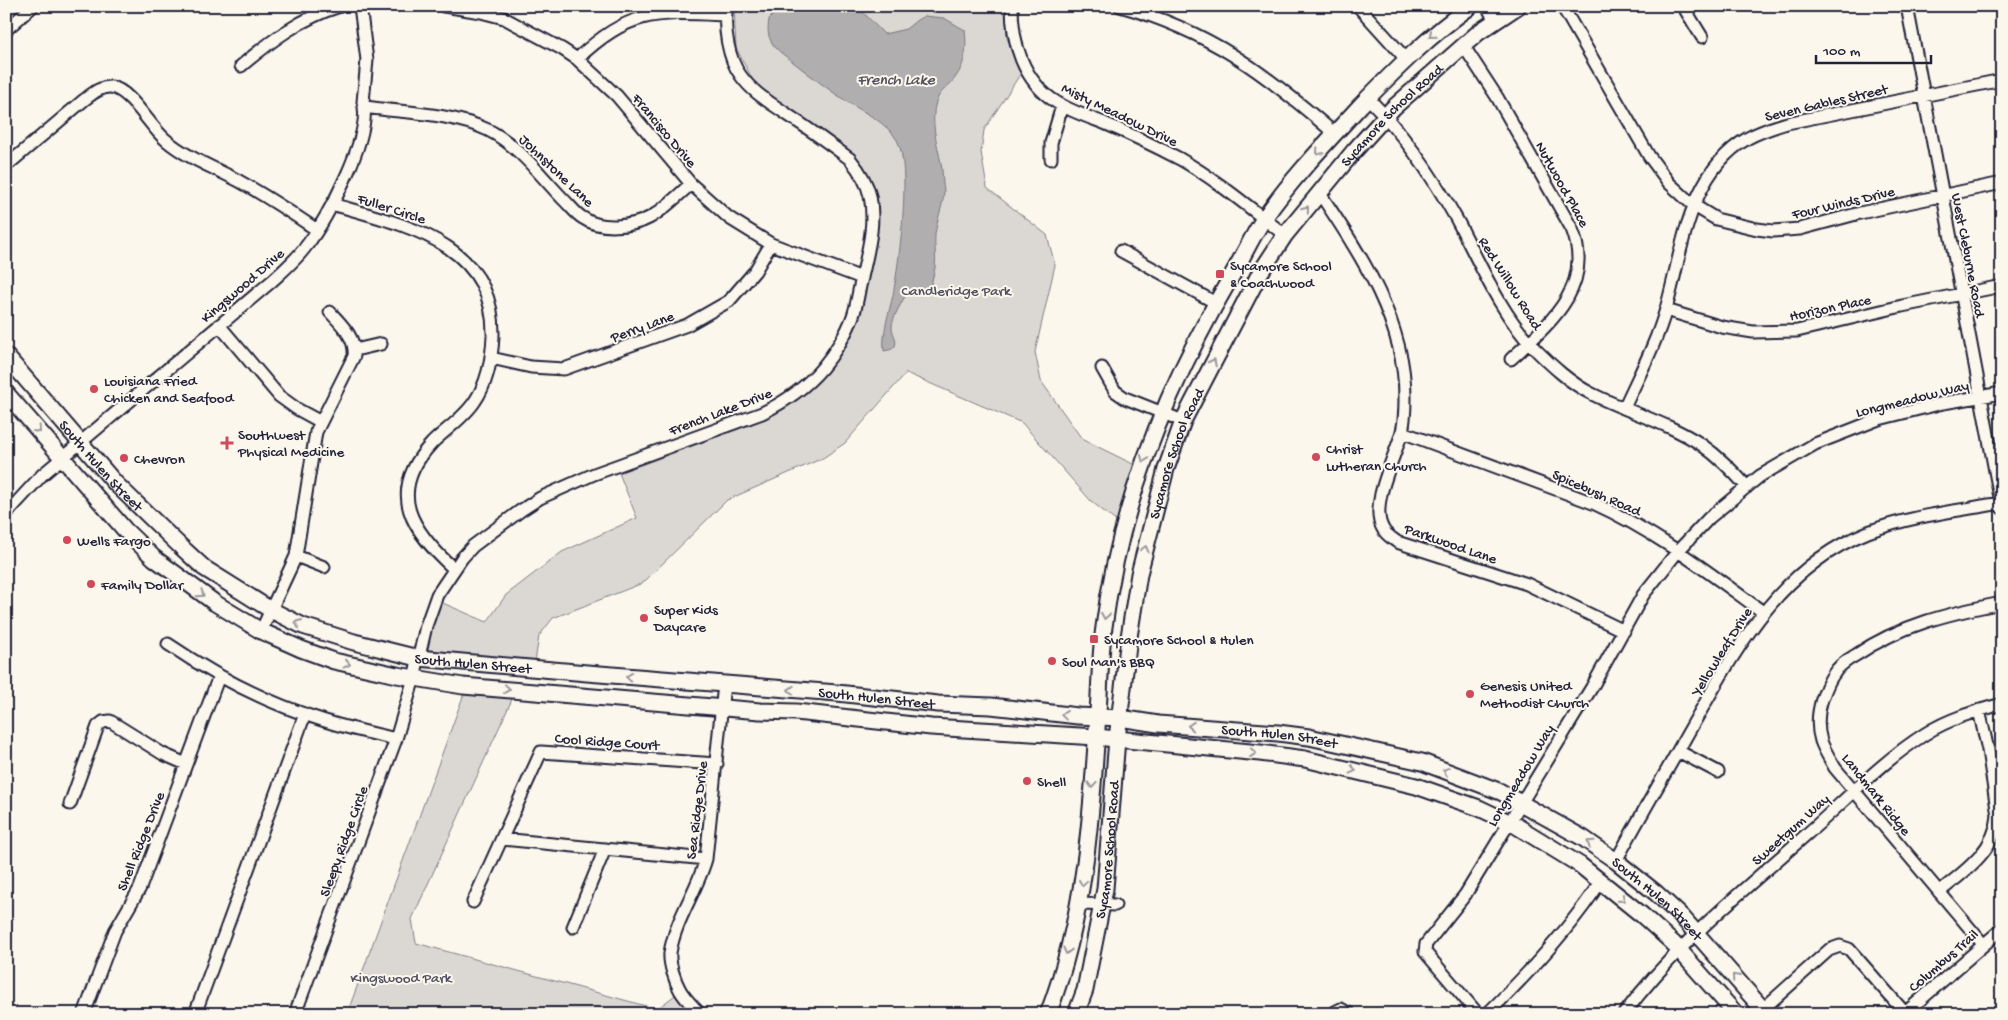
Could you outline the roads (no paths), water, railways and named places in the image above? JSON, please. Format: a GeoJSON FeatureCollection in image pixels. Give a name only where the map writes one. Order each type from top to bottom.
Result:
{"type":"FeatureCollection","features":[{"type":"Feature","properties":{"kind":"main road","name":"Sycamore School Road"},"geometry":{"type":"LineString","coordinates":[[1048,1014],[1059,986],[1079,904],[1088,836],[1103,630],[1113,568],[1140,470],[1162,414],[1186,359],[1264,219],[1334,134],[1368,98],[1406,59],[1447,23],[1471,6]]}},
{"type":"Feature","properties":{"kind":"main road","name":"Sycamore School Road"},"geometry":{"type":"LineString","coordinates":[[1082,1008],[1085,990],[1109,905],[1106,880],[1129,637],[1140,574],[1166,469],[1183,421],[1260,273],[1284,235],[1386,116],[1463,45],[1518,6]]}},
{"type":"Feature","properties":{"kind":"main road","name":"South Hulen Street"},"geometry":{"type":"LineString","coordinates":[[6,356],[116,483],[149,518],[204,568],[271,610],[303,626],[354,642],[418,658],[1120,718],[1158,724],[1309,737],[1422,762],[1501,792],[1583,838],[1616,861],[1656,893],[1696,933],[1765,1011]]}},
{"type":"Feature","properties":{"kind":"main road","name":"South Hulen Street"},"geometry":{"type":"LineString","coordinates":[[6,393],[125,530],[162,565],[214,603],[261,631],[334,661],[414,678],[464,686],[832,716],[964,730],[1096,737],[1305,759],[1416,786],[1480,808],[1509,822],[1580,865],[1642,915],[1680,950],[1736,1014]]}},
{"type":"Feature","properties":{"kind":"main road"},"geometry":{"type":"LineString","coordinates":[[162,565],[178,544]]}},
{"type":"Feature","properties":{"kind":"main road"},"geometry":{"type":"LineString","coordinates":[[1113,568],[1140,574]]}},
{"type":"Feature","properties":{"kind":"main road"},"geometry":{"type":"LineString","coordinates":[[530,692],[533,668]]}},
{"type":"Feature","properties":{"kind":"main road"},"geometry":{"type":"LineString","coordinates":[[832,716],[837,693]]}},
{"type":"Feature","properties":{"kind":"main road"},"geometry":{"type":"LineString","coordinates":[[964,730],[965,705]]}},
{"type":"Feature","properties":{"kind":"main road"},"geometry":{"type":"LineString","coordinates":[[1305,759],[1309,737]]}},
{"type":"Feature","properties":{"kind":"street"},"geometry":{"type":"LineString","coordinates":[[6,30],[33,6]]}},
{"type":"Feature","properties":{"kind":"street"},"geometry":{"type":"LineString","coordinates":[[241,66],[266,45],[295,25],[321,12],[340,6]]}},
{"type":"Feature","properties":{"kind":"street","name":"Kingswood Drive"},"geometry":{"type":"LineString","coordinates":[[6,514],[42,475],[62,457],[275,278],[306,246],[332,204],[351,166],[359,141],[365,108],[363,102],[366,49],[360,6]]}},
{"type":"Feature","properties":{"kind":"street","name":"Francisco Drive"},"geometry":{"type":"LineString","coordinates":[[444,6],[504,18],[526,28],[577,59],[617,96],[690,184],[729,218],[771,244],[862,278]]}},
{"type":"Feature","properties":{"kind":"street","name":"Misty Meadow Drive"},"geometry":{"type":"LineString","coordinates":[[1012,6],[1015,42],[1025,68],[1042,90],[1062,106],[1137,138],[1181,160],[1284,235]]}},
{"type":"Feature","properties":{"kind":"street"},"geometry":{"type":"LineString","coordinates":[[1120,6],[1174,23],[1244,60],[1290,94],[1334,134]]}},
{"type":"Feature","properties":{"kind":"street"},"geometry":{"type":"LineString","coordinates":[[1358,6],[1406,59]]}},
{"type":"Feature","properties":{"kind":"street"},"geometry":{"type":"LineString","coordinates":[[1487,6],[1495,21]]}},
{"type":"Feature","properties":{"kind":"street","name":"Four Winds Drive"},"geometry":{"type":"LineString","coordinates":[[1562,6],[1642,145],[1669,183],[1693,205],[1716,219],[1739,226],[1773,231],[1800,229],[1860,213],[2002,183]]}},
{"type":"Feature","properties":{"kind":"street"},"geometry":{"type":"LineString","coordinates":[[1683,6],[1702,37]]}},
{"type":"Feature","properties":{"kind":"street","name":"West Cleburne Road"},"geometry":{"type":"LineString","coordinates":[[1907,6],[2001,506]]}},
{"type":"Feature","properties":{"kind":"street"},"geometry":{"type":"LineString","coordinates":[[577,59],[593,44],[621,25],[648,15],[668,12],[726,10]]}},
{"type":"Feature","properties":{"kind":"street","name":"French Lake Drive"},"geometry":{"type":"LineString","coordinates":[[414,678],[426,626],[437,594],[473,546],[540,498],[594,474],[762,413],[783,403],[811,380],[823,367],[838,345],[853,316],[868,251],[872,217],[870,196],[858,168],[850,160],[830,144],[755,93],[740,75],[732,55],[726,10]]}},
{"type":"Feature","properties":{"kind":"street","name":"Nutwood Place"},"geometry":{"type":"LineString","coordinates":[[1463,45],[1498,97],[1572,229],[1579,256],[1575,282],[1555,318],[1511,359]]}},
{"type":"Feature","properties":{"kind":"street","name":"Seven Gables Street"},"geometry":{"type":"LineString","coordinates":[[1624,408],[1656,340],[1666,310],[1693,205],[1704,182],[1734,148],[1747,138],[1787,123],[2002,80]]}},
{"type":"Feature","properties":{"kind":"street"},"geometry":{"type":"LineString","coordinates":[[6,166],[84,100],[96,91],[111,87],[120,91],[135,105],[157,131],[184,154],[265,195],[317,230]]}},
{"type":"Feature","properties":{"kind":"street","name":"Red Willow Road"},"geometry":{"type":"LineString","coordinates":[[1368,98],[1406,139],[1430,174],[1495,292],[1530,342],[1572,382],[1592,394],[1701,445],[1736,474],[1747,487]]}},
{"type":"Feature","properties":{"kind":"street"},"geometry":{"type":"LineString","coordinates":[[1051,159],[1051,143],[1062,106]]}},
{"type":"Feature","properties":{"kind":"street","name":"Johnstone Lane"},"geometry":{"type":"LineString","coordinates":[[365,108],[444,117],[488,130],[519,152],[583,219],[600,224],[618,226],[649,218],[690,184]]}},
{"type":"Feature","properties":{"kind":"street","name":"Parkwood Lane"},"geometry":{"type":"LineString","coordinates":[[1319,192],[1350,238],[1382,298],[1398,343],[1403,364],[1405,395],[1402,432],[1379,501],[1378,515],[1382,529],[1397,542],[1528,584],[1624,631]]}},
{"type":"Feature","properties":{"kind":"street","name":"Fuller Circle"},"geometry":{"type":"LineString","coordinates":[[332,204],[404,225],[434,238],[454,250],[467,262],[485,290],[493,327],[488,372],[476,400],[468,411],[433,442],[421,456],[409,484],[410,513],[415,526],[433,550],[454,569]]}},
{"type":"Feature","properties":{"kind":"street","name":"Perry Lane"},"geometry":{"type":"LineString","coordinates":[[491,358],[531,367],[564,369],[687,325],[729,301],[755,271],[771,244]]}},
{"type":"Feature","properties":{"kind":"street"},"geometry":{"type":"LineString","coordinates":[[1121,250],[1216,303]]}},
{"type":"Feature","properties":{"kind":"street","name":"Horizon Place"},"geometry":{"type":"LineString","coordinates":[[1666,310],[1722,327],[1768,333],[1796,331],[2002,286]]}},
{"type":"Feature","properties":{"kind":"street"},"geometry":{"type":"LineString","coordinates":[[261,631],[296,556],[312,450],[320,422],[353,362],[355,350],[352,338],[330,312]]}},
{"type":"Feature","properties":{"kind":"street"},"geometry":{"type":"LineString","coordinates":[[219,325],[279,396],[320,422]]}},
{"type":"Feature","properties":{"kind":"street"},"geometry":{"type":"LineString","coordinates":[[355,350],[381,344]]}},
{"type":"Feature","properties":{"kind":"street"},"geometry":{"type":"LineString","coordinates":[[1102,368],[1115,391],[1125,398],[1183,421]]}},
{"type":"Feature","properties":{"kind":"street","name":"Longmeadow Way"},"geometry":{"type":"LineString","coordinates":[[1478,1014],[1424,949],[1426,944],[1465,895],[1522,803],[1624,631],[1643,595],[1678,551],[1709,518],[1747,487],[1789,458],[1816,444],[1879,419],[1942,403],[2002,393]]}},
{"type":"Feature","properties":{"kind":"street","name":"Spicebush Road"},"geometry":{"type":"LineString","coordinates":[[1402,432],[1623,516],[1678,551],[1763,612]]}},
{"type":"Feature","properties":{"kind":"street","name":"Yellowleaf Drive"},"geometry":{"type":"LineString","coordinates":[[1616,861],[1748,631],[1793,580],[1822,555],[1867,533],[1903,521],[2001,506]]}},
{"type":"Feature","properties":{"kind":"street"},"geometry":{"type":"LineString","coordinates":[[296,556],[324,567]]}},
{"type":"Feature","properties":{"kind":"street","name":"Landmark Ridge"},"geometry":{"type":"LineString","coordinates":[[1983,944],[1853,792],[1835,768],[1821,740],[1819,709],[1824,692],[1833,674],[1844,662],[1862,650],[1909,627],[1951,613],[2002,603]]}},
{"type":"Feature","properties":{"kind":"street"},"geometry":{"type":"LineString","coordinates":[[168,644],[219,676],[285,707],[322,720],[396,739]]}},
{"type":"Feature","properties":{"kind":"street","name":"Shell Ridge Drive"},"geometry":{"type":"LineString","coordinates":[[84,1014],[115,931],[140,888],[219,676]]}},
{"type":"Feature","properties":{"kind":"street","name":"Sleepy Ridge Circle"},"geometry":{"type":"LineString","coordinates":[[295,1014],[396,739],[414,678]]}},
{"type":"Feature","properties":{"kind":"street","name":"Sea Ridge Drive"},"geometry":{"type":"LineString","coordinates":[[700,1014],[679,989],[670,954],[678,926],[702,875],[706,859],[724,684]]}},
{"type":"Feature","properties":{"kind":"street","name":"Sweetgum Way"},"geometry":{"type":"LineString","coordinates":[[1624,1014],[1658,972],[1696,933],[1885,762],[1926,733],[1946,722],[2002,704]]}},
{"type":"Feature","properties":{"kind":"street"},"geometry":{"type":"LineString","coordinates":[[1939,892],[1979,858],[1994,837],[1997,826],[1998,816],[1979,710]]}},
{"type":"Feature","properties":{"kind":"street"},"geometry":{"type":"LineString","coordinates":[[194,1014],[305,714]]}},
{"type":"Feature","properties":{"kind":"street"},"geometry":{"type":"LineString","coordinates":[[70,804],[98,726],[103,722],[110,721],[163,754],[186,764]]}},
{"type":"Feature","properties":{"kind":"street"},"geometry":{"type":"LineString","coordinates":[[1678,751],[1718,772]]}},
{"type":"Feature","properties":{"kind":"street","name":"Cool Ridge Court"},"geometry":{"type":"LineString","coordinates":[[473,902],[541,752],[717,764]]}},
{"type":"Feature","properties":{"kind":"street"},"geometry":{"type":"LineString","coordinates":[[502,839],[706,859]]}},
{"type":"Feature","properties":{"kind":"street"},"geometry":{"type":"LineString","coordinates":[[573,927],[604,849]]}},
{"type":"Feature","properties":{"kind":"street"},"geometry":{"type":"LineString","coordinates":[[1487,1014],[1544,955],[1588,901],[1601,881]]}},
{"type":"Feature","properties":{"kind":"street"},"geometry":{"type":"LineString","coordinates":[[1079,904],[1109,905]]}},
{"type":"Feature","properties":{"kind":"street","name":"Columbus Trail"},"geometry":{"type":"LineString","coordinates":[[1904,1013],[2002,929]]}},
{"type":"Feature","properties":{"kind":"street"},"geometry":{"type":"LineString","coordinates":[[1765,1011],[1829,950],[1840,946],[1849,949],[1904,1013]]}},
{"type":"Feature","properties":{"kind":"street"},"geometry":{"type":"LineString","coordinates":[[1332,1014],[1341,1009],[1350,1014]]}},
{"type":"Feature","properties":{"kind":"water","name":"French Lake"},"geometry":{"type":"Polygon","coordinates":[[[782,6],[857,6],[884,34],[906,29],[924,16],[944,18],[965,30],[966,49],[964,61],[959,73],[940,94],[934,109],[935,132],[942,166],[944,190],[935,234],[935,271],[931,288],[908,291],[894,319],[892,327],[896,343],[890,350],[884,351],[884,337],[898,261],[904,192],[904,171],[897,140],[881,123],[828,88],[775,47],[769,36],[769,19],[782,6]]]}},
{"type":"Feature","properties":{"kind":"place","name":"Sycamore School & Coachwood"},"geometry":{"type":"Point","coordinates":[1220,274]}},
{"type":"Feature","properties":{"kind":"place","name":"Louisiana Fried Chicken and Seafood"},"geometry":{"type":"Point","coordinates":[94,389]}},
{"type":"Feature","properties":{"kind":"place","name":"Southwest Physical Medicine"},"geometry":{"type":"Point","coordinates":[227,443]}},
{"type":"Feature","properties":{"kind":"place","name":"Christ Lutheran Church"},"geometry":{"type":"Point","coordinates":[1316,457]}},
{"type":"Feature","properties":{"kind":"place","name":"Chevron"},"geometry":{"type":"Point","coordinates":[124,458]}},
{"type":"Feature","properties":{"kind":"place","name":"Wells Fargo"},"geometry":{"type":"Point","coordinates":[67,540]}},
{"type":"Feature","properties":{"kind":"place","name":"Family Dollar"},"geometry":{"type":"Point","coordinates":[91,584]}},
{"type":"Feature","properties":{"kind":"place","name":"Super Kids Daycare"},"geometry":{"type":"Point","coordinates":[644,618]}},
{"type":"Feature","properties":{"kind":"place","name":"Sycamore School & Hulen"},"geometry":{"type":"Point","coordinates":[1094,639]}},
{"type":"Feature","properties":{"kind":"place","name":"Soul Man's BBQ"},"geometry":{"type":"Point","coordinates":[1052,661]}},
{"type":"Feature","properties":{"kind":"place","name":"Genesis United Methodist Church"},"geometry":{"type":"Point","coordinates":[1470,694]}},
{"type":"Feature","properties":{"kind":"place","name":"Shell"},"geometry":{"type":"Point","coordinates":[1027,781]}},
{"type":"Feature","properties":{"kind":"park label","name":"Candleridge Park"},"geometry":{"type":"Point","coordinates":[956,290]}},
{"type":"Feature","properties":{"kind":"park label","name":"Kingswood Park"},"geometry":{"type":"Point","coordinates":[401,977]}}]}
